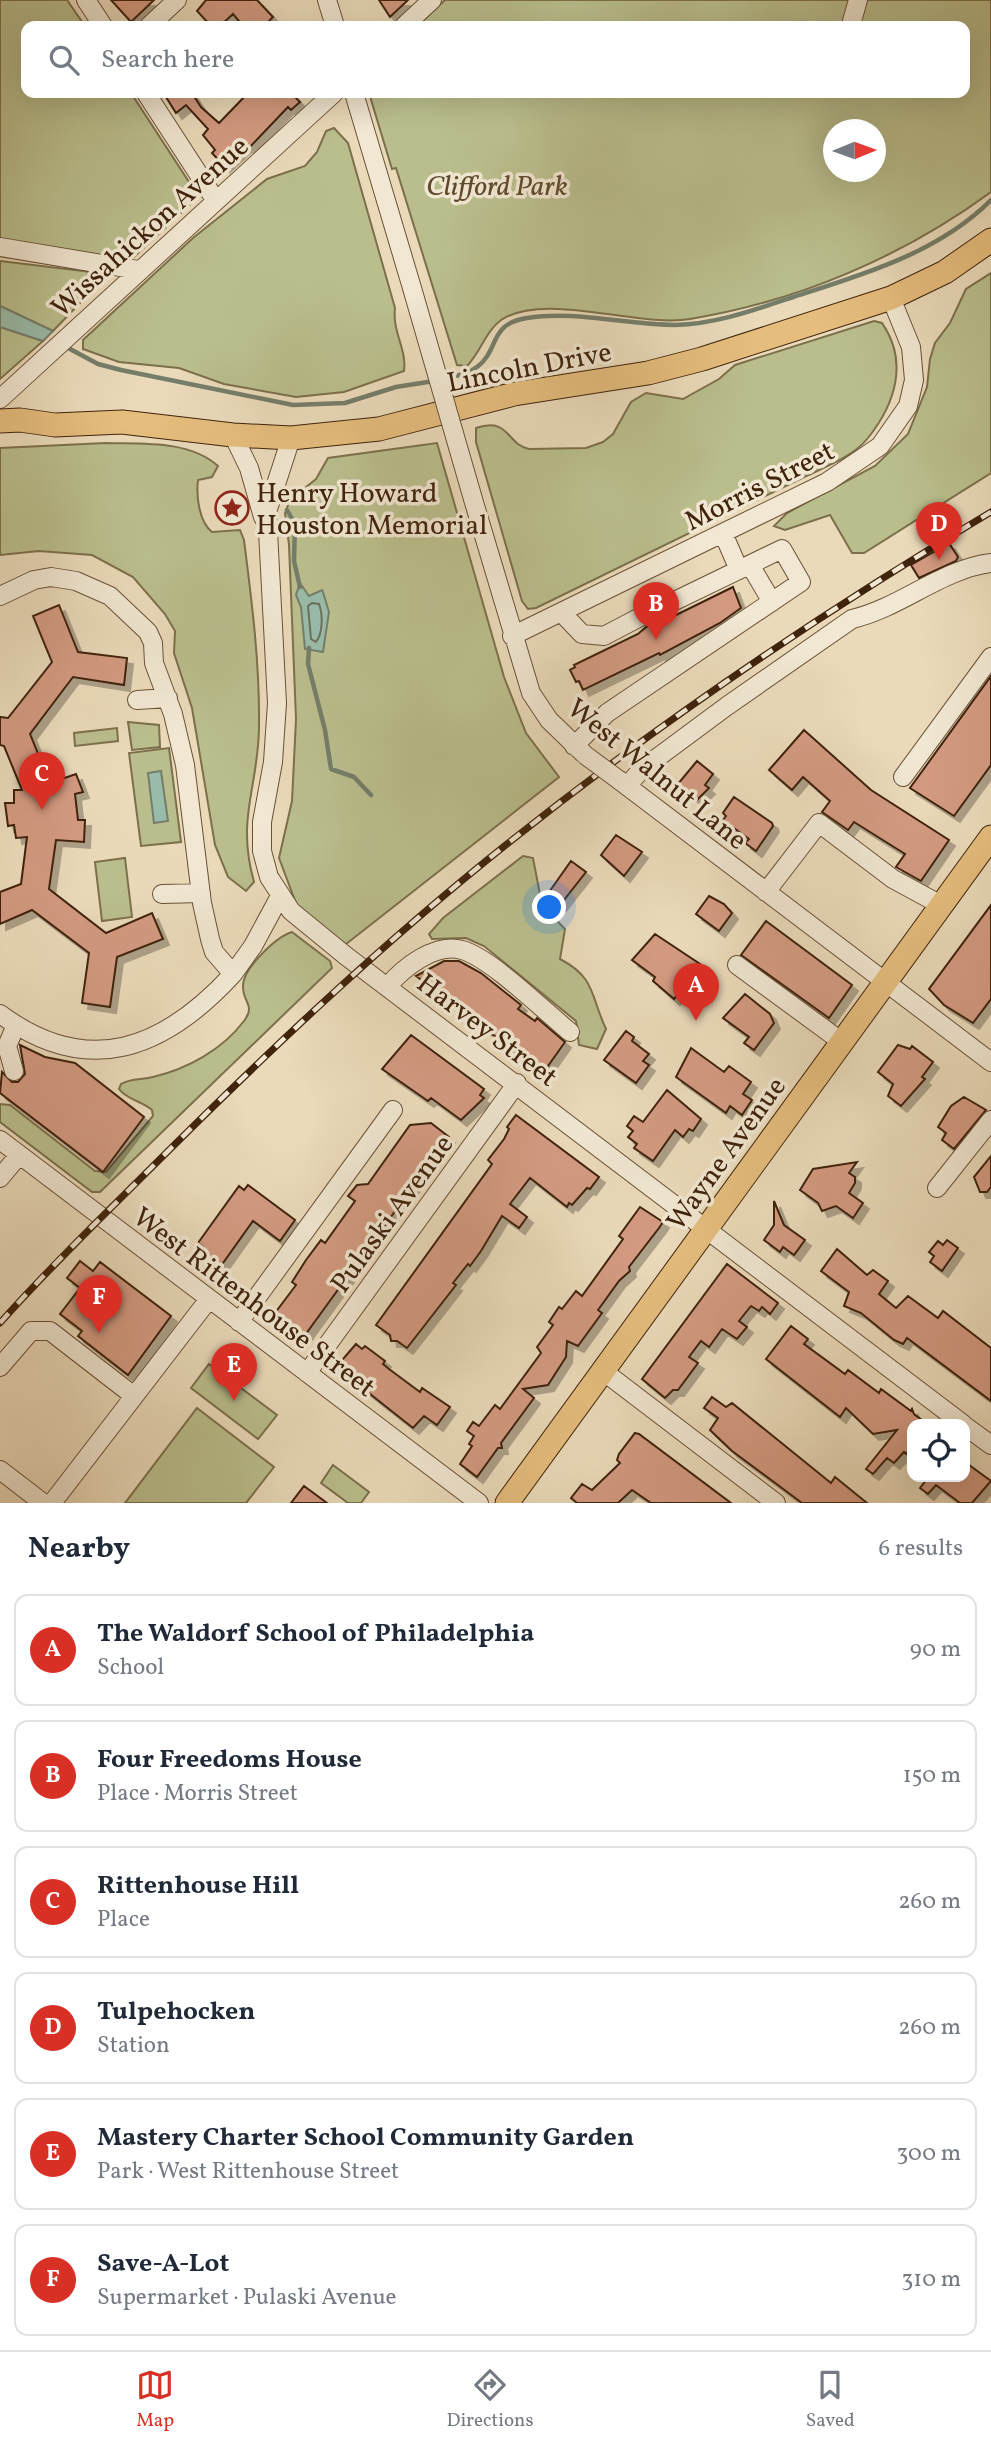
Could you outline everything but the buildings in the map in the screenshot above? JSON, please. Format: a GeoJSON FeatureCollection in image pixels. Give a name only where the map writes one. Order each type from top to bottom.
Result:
{"type":"FeatureCollection","features":[{"type":"Feature","properties":{"kind":"main road","name":"Lincoln Drive"},"geometry":{"type":"LineString","coordinates":[[0,421],[55,425],[122,422],[233,435],[291,438],[379,429],[513,394],[648,373],[702,359],[891,298],[945,272],[991,240]]}},
{"type":"Feature","properties":{"kind":"main road","name":"Lincoln Drive"},"geometry":{"type":"LineString","coordinates":[[0,437],[20,436],[55,425]]}},
{"type":"Feature","properties":{"kind":"main road","name":"Wayne Avenue"},"geometry":{"type":"LineString","coordinates":[[507,1503],[991,837]]}},
{"type":"Feature","properties":{"kind":"street"},"geometry":{"type":"LineString","coordinates":[[86,0],[100,21]]}},
{"type":"Feature","properties":{"kind":"street"},"geometry":{"type":"LineString","coordinates":[[154,21],[177,0]]}},
{"type":"Feature","properties":{"kind":"street"},"geometry":{"type":"LineString","coordinates":[[327,0],[333,21]]}},
{"type":"Feature","properties":{"kind":"street"},"geometry":{"type":"LineString","coordinates":[[409,21],[432,0]]}},
{"type":"Feature","properties":{"kind":"street"},"geometry":{"type":"LineString","coordinates":[[852,21],[858,0]]}},
{"type":"Feature","properties":{"kind":"street"},"geometry":{"type":"LineString","coordinates":[[149,98],[216,201]]}},
{"type":"Feature","properties":{"kind":"street","name":"Wissahickon Avenue"},"geometry":{"type":"LineString","coordinates":[[0,399],[329,98]]}},
{"type":"Feature","properties":{"kind":"street","name":"West Walnut Lane"},"geometry":{"type":"LineString","coordinates":[[355,98],[531,693],[549,720],[580,750],[991,1062]]}},
{"type":"Feature","properties":{"kind":"street"},"geometry":{"type":"LineString","coordinates":[[0,247],[138,270]]}},
{"type":"Feature","properties":{"kind":"street","name":"Morris Street"},"geometry":{"type":"LineString","coordinates":[[512,636],[845,472],[869,455],[891,433],[908,406],[915,369],[911,347],[891,298]]}},
{"type":"Feature","properties":{"kind":"street","name":"Harvey Street"},"geometry":{"type":"LineString","coordinates":[[233,435],[249,468],[267,531]]}},
{"type":"Feature","properties":{"kind":"street","name":"Harvey Street"},"geometry":{"type":"LineString","coordinates":[[291,438],[268,503],[267,531],[277,713],[262,837],[266,867],[280,896],[302,921],[387,987],[517,1083],[956,1419]]}},
{"type":"Feature","properties":{"kind":"street"},"geometry":{"type":"LineString","coordinates":[[723,533],[744,568],[772,602]]}},
{"type":"Feature","properties":{"kind":"street"},"geometry":{"type":"LineString","coordinates":[[562,613],[582,634],[604,636],[782,549],[802,582],[607,713],[580,750]]}},
{"type":"Feature","properties":{"kind":"street"},"geometry":{"type":"LineString","coordinates":[[623,783],[852,619],[876,613],[961,572],[991,563]]}},
{"type":"Feature","properties":{"kind":"street"},"geometry":{"type":"LineString","coordinates":[[0,596],[25,583],[51,578],[76,581],[102,591],[126,609],[148,632],[153,643],[154,663],[168,698],[185,765],[201,892],[214,952],[233,974]]}},
{"type":"Feature","properties":{"kind":"street"},"geometry":{"type":"LineString","coordinates":[[903,777],[991,657]]}},
{"type":"Feature","properties":{"kind":"street"},"geometry":{"type":"LineString","coordinates":[[137,700],[168,698]]}},
{"type":"Feature","properties":{"kind":"street"},"geometry":{"type":"LineString","coordinates":[[766,892],[819,823],[893,879],[941,905]]}},
{"type":"Feature","properties":{"kind":"street"},"geometry":{"type":"LineString","coordinates":[[162,894],[201,892]]}},
{"type":"Feature","properties":{"kind":"street"},"geometry":{"type":"LineString","coordinates":[[0,1014],[46,1039],[80,1049],[135,1044],[176,1027],[204,1004],[233,974],[253,946],[280,896]]}},
{"type":"Feature","properties":{"kind":"street"},"geometry":{"type":"LineString","coordinates":[[387,987],[401,970],[429,955],[448,949],[462,950],[487,964],[570,1032]]}},
{"type":"Feature","properties":{"kind":"street"},"geometry":{"type":"LineString","coordinates":[[737,965],[842,1042]]}},
{"type":"Feature","properties":{"kind":"street"},"geometry":{"type":"LineString","coordinates":[[11,1056],[16,1024]]}},
{"type":"Feature","properties":{"kind":"street","name":"Pulaski Avenue"},"geometry":{"type":"LineString","coordinates":[[307,1373],[517,1083]]}},
{"type":"Feature","properties":{"kind":"street"},"geometry":{"type":"LineString","coordinates":[[239,1322],[393,1110]]}},
{"type":"Feature","properties":{"kind":"street"},"geometry":{"type":"LineString","coordinates":[[937,1188],[991,1120]]}},
{"type":"Feature","properties":{"kind":"street","name":"West Rittenhouse Street"},"geometry":{"type":"LineString","coordinates":[[0,1140],[479,1503]]}},
{"type":"Feature","properties":{"kind":"street"},"geometry":{"type":"LineString","coordinates":[[0,1178],[19,1155]]}},
{"type":"Feature","properties":{"kind":"street"},"geometry":{"type":"LineString","coordinates":[[52,1503],[209,1299]]}},
{"type":"Feature","properties":{"kind":"street"},"geometry":{"type":"LineString","coordinates":[[0,1367],[31,1331],[50,1331],[134,1396]]}},
{"type":"Feature","properties":{"kind":"street"},"geometry":{"type":"LineString","coordinates":[[603,1371],[776,1503]]}},
{"type":"Feature","properties":{"kind":"street","name":"Harvey Street"},"geometry":{"type":"LineString","coordinates":[[970,1430],[991,1446]]}},
{"type":"Feature","properties":{"kind":"street"},"geometry":{"type":"LineString","coordinates":[[0,1469],[43,1503]]}},
{"type":"Feature","properties":{"kind":"green space"},"geometry":{"type":"Polygon","coordinates":[[[0,0],[67,0],[82,21],[21,21],[21,98],[134,98],[189,182],[196,199],[134,257],[114,257],[0,242],[0,0]]]}},
{"type":"Feature","properties":{"kind":"green space","name":"Clifford Park"},"geometry":{"type":"Polygon","coordinates":[[[445,0],[991,0],[991,192],[922,237],[885,256],[810,288],[770,301],[690,319],[669,320],[567,309],[520,312],[496,325],[467,366],[457,365],[396,168],[392,169],[371,98],[970,98],[970,21],[422,21],[445,0]]]}},
{"type":"Feature","properties":{"kind":"green space"},"geometry":{"type":"Polygon","coordinates":[[[334,128],[348,143],[395,308],[404,371],[344,392],[296,397],[224,384],[179,368],[119,362],[83,349],[83,340],[193,238],[267,179],[305,166],[317,152],[326,131],[334,128]]]}},
{"type":"Feature","properties":{"kind":"green space"},"geometry":{"type":"Polygon","coordinates":[[[0,261],[108,274],[53,331],[0,306],[0,261]]]}},
{"type":"Feature","properties":{"kind":"green space"},"geometry":{"type":"Polygon","coordinates":[[[991,273],[991,473],[864,553],[852,553],[830,515],[785,530],[774,526],[787,513],[875,466],[908,434],[927,387],[935,343],[950,323],[966,289],[991,273]]]}},
{"type":"Feature","properties":{"kind":"green space"},"geometry":{"type":"Polygon","coordinates":[[[874,321],[882,323],[890,338],[897,368],[885,411],[862,445],[828,466],[536,608],[528,609],[522,601],[476,442],[476,428],[487,425],[501,428],[516,442],[529,449],[586,448],[603,442],[613,434],[631,402],[646,393],[683,399],[719,379],[735,365],[874,321]]]}},
{"type":"Feature","properties":{"kind":"green space"},"geometry":{"type":"Polygon","coordinates":[[[0,327],[43,341],[0,379],[0,327]]]}},
{"type":"Feature","properties":{"kind":"green space"},"geometry":{"type":"Polygon","coordinates":[[[106,443],[165,445],[193,452],[218,466],[212,477],[198,480],[201,515],[212,532],[240,530],[244,540],[255,634],[259,704],[258,750],[247,821],[249,860],[254,882],[246,891],[228,877],[215,845],[192,708],[174,653],[175,631],[165,614],[133,577],[92,555],[39,551],[0,555],[0,448],[106,443]]]}},
{"type":"Feature","properties":{"kind":"green space"},"geometry":{"type":"Polygon","coordinates":[[[437,443],[504,677],[526,733],[559,777],[341,948],[297,906],[279,858],[292,801],[296,719],[289,545],[285,513],[290,500],[316,479],[328,458],[437,443]]]}},
{"type":"Feature","properties":{"kind":"green space"},"geometry":{"type":"Polygon","coordinates":[[[128,722],[159,725],[160,747],[132,750],[128,722]]]}},
{"type":"Feature","properties":{"kind":"green space"},"geometry":{"type":"Polygon","coordinates":[[[117,728],[118,741],[75,746],[74,733],[117,728]]]}},
{"type":"Feature","properties":{"kind":"green space"},"geometry":{"type":"Polygon","coordinates":[[[169,748],[181,842],[141,846],[129,753],[169,748]]]}},
{"type":"Feature","properties":{"kind":"green space"},"geometry":{"type":"Polygon","coordinates":[[[523,856],[533,858],[542,905],[565,929],[560,959],[580,973],[594,997],[606,1029],[597,1049],[579,1045],[576,1021],[484,946],[466,938],[432,939],[429,934],[443,918],[523,856]]]}},
{"type":"Feature","properties":{"kind":"green space"},"geometry":{"type":"Polygon","coordinates":[[[125,858],[132,917],[102,921],[95,862],[125,858]]]}},
{"type":"Feature","properties":{"kind":"green space"},"geometry":{"type":"Polygon","coordinates":[[[292,932],[330,961],[332,968],[100,1192],[92,1192],[0,1122],[0,1104],[10,1105],[95,1171],[106,1172],[153,1116],[148,1107],[122,1093],[119,1089],[121,1084],[178,1069],[203,1057],[225,1041],[244,1021],[249,1011],[243,987],[248,972],[269,947],[292,932]]]}},
{"type":"Feature","properties":{"kind":"green space"},"geometry":{"type":"Polygon","coordinates":[[[209,1364],[277,1415],[258,1439],[191,1388],[209,1364]]]}},
{"type":"Feature","properties":{"kind":"green space"},"geometry":{"type":"Polygon","coordinates":[[[197,1408],[274,1467],[246,1503],[125,1503],[197,1408]]]}},
{"type":"Feature","properties":{"kind":"green space"},"geometry":{"type":"Polygon","coordinates":[[[333,1465],[369,1492],[361,1503],[348,1503],[321,1483],[333,1465]]]}},
{"type":"Feature","properties":{"kind":"water"},"geometry":{"type":"Polygon","coordinates":[[[0,306],[53,331],[43,341],[0,327],[0,306]]]}},
{"type":"Feature","properties":{"kind":"water"},"geometry":{"type":"Polygon","coordinates":[[[300,583],[309,596],[322,590],[323,592],[329,612],[323,652],[305,649],[301,607],[296,595],[300,583]]]}},
{"type":"Feature","properties":{"kind":"water"},"geometry":{"type":"Polygon","coordinates":[[[161,771],[168,821],[154,823],[148,773],[161,771]]]}},
{"type":"Feature","properties":{"kind":"waterway"},"geometry":{"type":"LineString","coordinates":[[442,379],[465,374],[477,367],[489,353],[500,332],[515,321],[563,316],[675,325],[735,316],[898,260],[947,234],[991,200]]}},
{"type":"Feature","properties":{"kind":"waterway"},"geometry":{"type":"LineString","coordinates":[[70,349],[98,364],[121,370],[293,405],[345,403],[396,387],[434,381]]}},
{"type":"Feature","properties":{"kind":"waterway"},"geometry":{"type":"LineString","coordinates":[[287,510],[295,524],[294,561],[300,587]]}},
{"type":"Feature","properties":{"kind":"waterway"},"geometry":{"type":"LineString","coordinates":[[309,648],[308,664],[325,730],[331,769],[354,777],[371,795]]}},
{"type":"Feature","properties":{"kind":"railway"},"geometry":{"type":"LineString","coordinates":[[0,1323],[71,1248],[232,1089],[366,963],[459,883],[565,799],[743,670],[866,589],[991,512]]}},
{"type":"Feature","properties":{"kind":"place","name":"Henry Howard Houston Memorial"},"geometry":{"type":"Point","coordinates":[232,508]}},
{"type":"Feature","properties":{"kind":"place","name":"Tulpehocken"},"geometry":{"type":"Point","coordinates":[939,560]}},
{"type":"Feature","properties":{"kind":"place","name":"Four Freedoms House"},"geometry":{"type":"Point","coordinates":[656,640]}},
{"type":"Feature","properties":{"kind":"place","name":"Rittenhouse Hill"},"geometry":{"type":"Point","coordinates":[42,810]}},
{"type":"Feature","properties":{"kind":"place","name":"The Waldorf School of Philadelphia"},"geometry":{"type":"Point","coordinates":[696,1021]}},
{"type":"Feature","properties":{"kind":"place","name":"Save-A-Lot"},"geometry":{"type":"Point","coordinates":[99,1333]}},
{"type":"Feature","properties":{"kind":"place","name":"Mastery Charter School Community Garden"},"geometry":{"type":"Point","coordinates":[234,1401]}}]}
